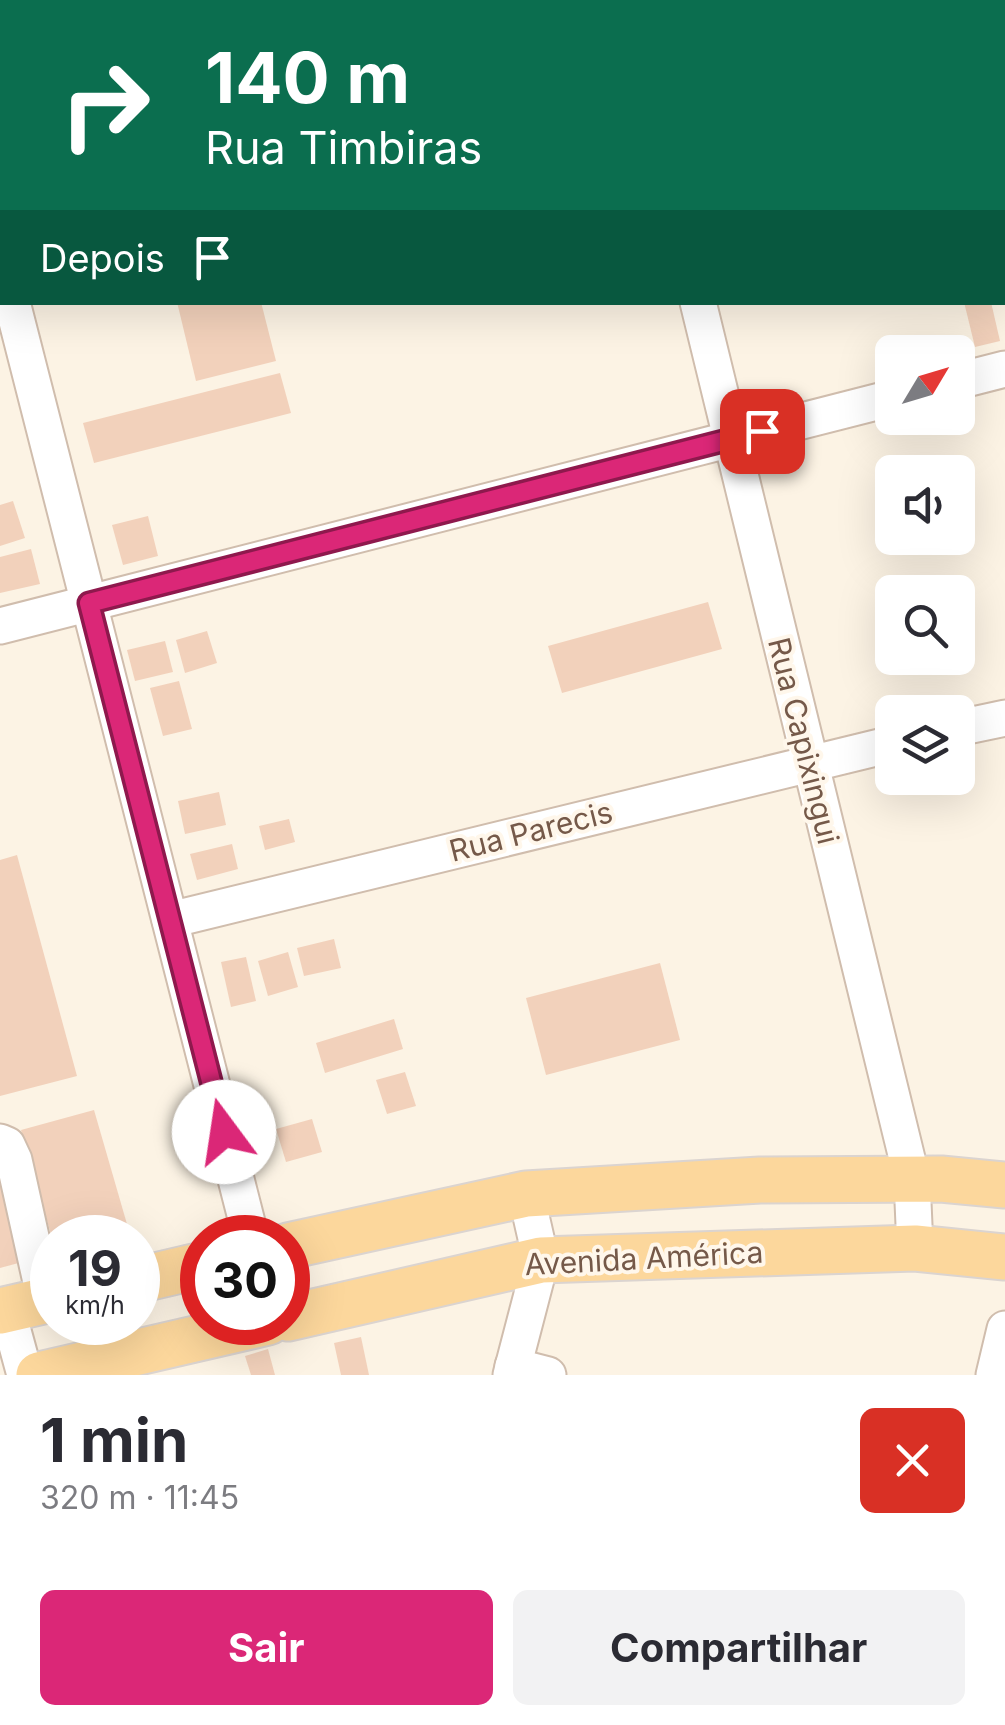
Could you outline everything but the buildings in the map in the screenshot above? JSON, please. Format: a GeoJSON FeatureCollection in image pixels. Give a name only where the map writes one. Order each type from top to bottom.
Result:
{"type":"FeatureCollection","features":[{"type":"Feature","properties":{"kind":"main road"},"geometry":{"type":"LineString","coordinates":[[310,1241],[526,1194],[760,1180],[912,1179],[1005,1185]]}},
{"type":"Feature","properties":{"kind":"main road","name":"Avenida América"},"geometry":{"type":"LineString","coordinates":[[310,1313],[541,1260],[915,1248],[1005,1257]]}},
{"type":"Feature","properties":{"kind":"main road"},"geometry":{"type":"LineString","coordinates":[[39,1375],[180,1342]]}},
{"type":"Feature","properties":{"kind":"street"},"geometry":{"type":"LineString","coordinates":[[13,305],[246,1215]]}},
{"type":"Feature","properties":{"kind":"street","name":"Rua Capixingui"},"geometry":{"type":"LineString","coordinates":[[699,305],[912,1179],[915,1248]]}},
{"type":"Feature","properties":{"kind":"street"},"geometry":{"type":"LineString","coordinates":[[975,377],[1005,369]]}},
{"type":"Feature","properties":{"kind":"street"},"geometry":{"type":"LineString","coordinates":[[0,626],[875,402]]}},
{"type":"Feature","properties":{"kind":"street"},"geometry":{"type":"LineString","coordinates":[[975,724],[1005,718]]}},
{"type":"Feature","properties":{"kind":"street","name":"Rua Parecis"},"geometry":{"type":"LineString","coordinates":[[170,920],[875,748]]}},
{"type":"Feature","properties":{"kind":"street"},"geometry":{"type":"LineString","coordinates":[[0,1142],[7,1145],[14,1160],[26,1305],[25,1375]]}},
{"type":"Feature","properties":{"kind":"street"},"geometry":{"type":"LineString","coordinates":[[524,1372],[541,1260],[526,1194]]}},
{"type":"Feature","properties":{"kind":"street"},"geometry":{"type":"LineString","coordinates":[[994,1375],[1005,1329]]}},
{"type":"Feature","properties":{"kind":"route"},"geometry":{"type":"LineString","coordinates":[[224,1132],[89,603],[762,431]]}}]}
